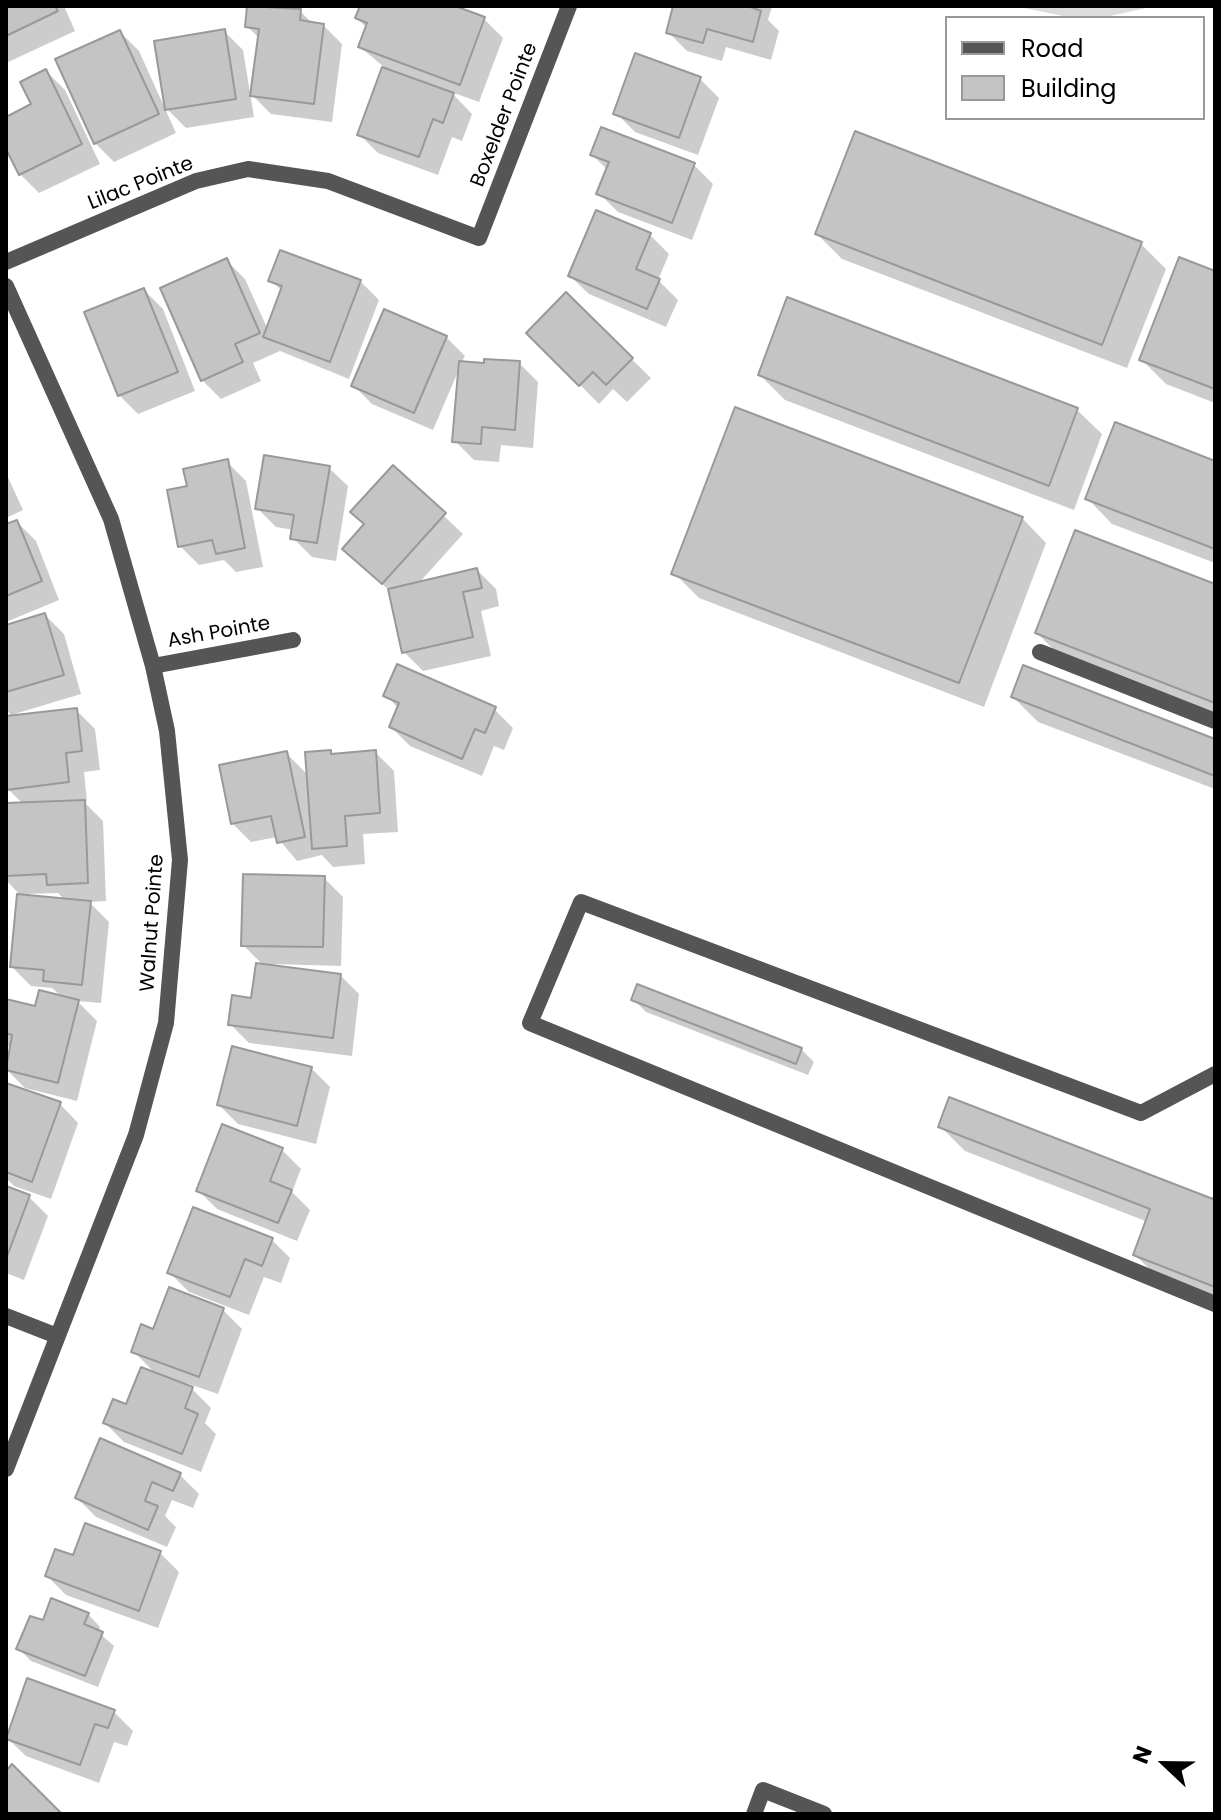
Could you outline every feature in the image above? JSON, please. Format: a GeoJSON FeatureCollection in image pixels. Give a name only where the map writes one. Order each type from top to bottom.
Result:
{"type":"FeatureCollection","features":[{"type":"Feature","properties":{"kind":"street","name":"Boxelder Pointe"},"geometry":{"type":"LineString","coordinates":[[479,238],[569,6]]}},
{"type":"Feature","properties":{"kind":"street","name":"Lilac Pointe"},"geometry":{"type":"LineString","coordinates":[[6,262],[196,181],[248,169],[328,181],[479,238]]}},
{"type":"Feature","properties":{"kind":"street","name":"Walnut Pointe"},"geometry":{"type":"LineString","coordinates":[[6,286],[111,519],[153,666],[167,731],[180,860],[166,1023],[136,1135],[6,1469]]}},
{"type":"Feature","properties":{"kind":"street","name":"Ash Pointe"},"geometry":{"type":"LineString","coordinates":[[153,666],[293,640]]}},
{"type":"Feature","properties":{"kind":"street"},"geometry":{"type":"LineString","coordinates":[[1040,652],[1215,721]]}},
{"type":"Feature","properties":{"kind":"street"},"geometry":{"type":"LineString","coordinates":[[1215,1074],[1141,1113],[581,902],[530,1023],[1215,1304]]}},
{"type":"Feature","properties":{"kind":"street"},"geometry":{"type":"LineString","coordinates":[[6,1316],[57,1336]]}},
{"type":"Feature","properties":{"kind":"street"},"geometry":{"type":"LineString","coordinates":[[754,1814],[763,1790],[824,1814]]}},
{"type":"Feature","properties":{"kind":"shaded area"},"geometry":{"type":"Polygon","coordinates":[[[1014,6],[1155,6],[1110,16],[1063,16],[1014,6]]]}},
{"type":"Feature","properties":{"kind":"building"},"geometry":{"type":"Polygon","coordinates":[[[6,6],[55,6],[58,11],[6,36],[6,6]]]}},
{"type":"Feature","properties":{"kind":"building"},"geometry":{"type":"Polygon","coordinates":[[[247,6],[301,9],[300,20],[324,24],[314,104],[250,96],[259,29],[245,27],[247,6]]]}},
{"type":"Feature","properties":{"kind":"building"},"geometry":{"type":"Polygon","coordinates":[[[360,6],[455,6],[485,17],[460,85],[358,47],[367,23],[355,18],[360,6]]]}},
{"type":"Feature","properties":{"kind":"building"},"geometry":{"type":"Polygon","coordinates":[[[673,6],[748,6],[761,11],[753,42],[707,29],[703,43],[666,33],[673,6]]]}},
{"type":"Feature","properties":{"kind":"building"},"geometry":{"type":"Polygon","coordinates":[[[225,29],[236,99],[165,110],[154,41],[225,29]]]}},
{"type":"Feature","properties":{"kind":"building"},"geometry":{"type":"Polygon","coordinates":[[[120,30],[159,114],[94,144],[55,59],[120,30]]]}},
{"type":"Feature","properties":{"kind":"building"},"geometry":{"type":"Polygon","coordinates":[[[635,53],[701,77],[679,138],[613,114],[635,53]]]}},
{"type":"Feature","properties":{"kind":"building"},"geometry":{"type":"Polygon","coordinates":[[[382,67],[454,93],[443,123],[433,119],[419,157],[357,135],[382,67]]]}},
{"type":"Feature","properties":{"kind":"building"},"geometry":{"type":"Polygon","coordinates":[[[46,69],[82,144],[19,175],[6,149],[6,117],[31,104],[20,82],[46,69]]]}},
{"type":"Feature","properties":{"kind":"building"},"geometry":{"type":"Polygon","coordinates":[[[601,127],[695,163],[672,223],[596,194],[609,162],[590,155],[601,127]]]}},
{"type":"Feature","properties":{"kind":"building"},"geometry":{"type":"Polygon","coordinates":[[[855,131],[1142,242],[1102,345],[815,234],[855,131]]]}},
{"type":"Feature","properties":{"kind":"building"},"geometry":{"type":"Polygon","coordinates":[[[596,210],[651,233],[636,269],[660,279],[647,309],[568,276],[596,210]]]}},
{"type":"Feature","properties":{"kind":"building"},"geometry":{"type":"Polygon","coordinates":[[[280,250],[361,280],[330,362],[263,337],[282,286],[268,281],[280,250]]]}},
{"type":"Feature","properties":{"kind":"building"},"geometry":{"type":"Polygon","coordinates":[[[1179,257],[1215,271],[1215,389],[1139,360],[1179,257]]]}},
{"type":"Feature","properties":{"kind":"building"},"geometry":{"type":"Polygon","coordinates":[[[227,258],[260,333],[235,344],[243,362],[201,381],[160,288],[227,258]]]}},
{"type":"Feature","properties":{"kind":"building"},"geometry":{"type":"Polygon","coordinates":[[[144,288],[178,372],[118,396],[84,312],[144,288]]]}},
{"type":"Feature","properties":{"kind":"building"},"geometry":{"type":"Polygon","coordinates":[[[566,292],[633,358],[606,385],[593,372],[579,386],[526,333],[566,292]]]}},
{"type":"Feature","properties":{"kind":"building"},"geometry":{"type":"Polygon","coordinates":[[[787,297],[1078,408],[1049,486],[758,375],[787,297]]]}},
{"type":"Feature","properties":{"kind":"building"},"geometry":{"type":"Polygon","coordinates":[[[384,309],[447,336],[414,413],[351,386],[384,309]]]}},
{"type":"Feature","properties":{"kind":"building"},"geometry":{"type":"Polygon","coordinates":[[[484,359],[520,361],[515,430],[482,427],[481,444],[452,442],[459,361],[484,363],[484,359]]]}},
{"type":"Feature","properties":{"kind":"building"},"geometry":{"type":"Polygon","coordinates":[[[735,407],[1023,517],[959,683],[671,574],[735,407]]]}},
{"type":"Feature","properties":{"kind":"building"},"geometry":{"type":"Polygon","coordinates":[[[1115,422],[1215,461],[1215,549],[1085,499],[1115,422]]]}},
{"type":"Feature","properties":{"kind":"building"},"geometry":{"type":"Polygon","coordinates":[[[264,455],[330,466],[317,543],[290,539],[294,515],[255,509],[264,455]]]}},
{"type":"Feature","properties":{"kind":"building"},"geometry":{"type":"Polygon","coordinates":[[[228,459],[245,548],[216,554],[212,540],[178,547],[167,490],[187,486],[183,469],[228,459]]]}},
{"type":"Feature","properties":{"kind":"building"},"geometry":{"type":"Polygon","coordinates":[[[393,465],[446,513],[382,584],[342,549],[364,524],[350,512],[393,465]]]}},
{"type":"Feature","properties":{"kind":"building"},"geometry":{"type":"Polygon","coordinates":[[[17,520],[42,581],[6,596],[6,524],[17,520]]]}},
{"type":"Feature","properties":{"kind":"building"},"geometry":{"type":"Polygon","coordinates":[[[1075,530],[1215,584],[1215,703],[1035,633],[1075,530]]]}},
{"type":"Feature","properties":{"kind":"building"},"geometry":{"type":"Polygon","coordinates":[[[477,568],[482,588],[463,592],[473,637],[402,653],[388,589],[477,568]]]}},
{"type":"Feature","properties":{"kind":"building"},"geometry":{"type":"Polygon","coordinates":[[[45,613],[64,675],[6,692],[6,625],[45,613]]]}},
{"type":"Feature","properties":{"kind":"building"},"geometry":{"type":"Polygon","coordinates":[[[397,664],[496,707],[485,733],[475,729],[462,759],[389,727],[399,703],[383,696],[397,664]]]}},
{"type":"Feature","properties":{"kind":"building"},"geometry":{"type":"Polygon","coordinates":[[[1023,665],[1215,739],[1215,776],[1011,697],[1023,665]]]}},
{"type":"Feature","properties":{"kind":"building"},"geometry":{"type":"Polygon","coordinates":[[[77,708],[82,751],[66,753],[69,782],[6,790],[6,716],[77,708]]]}},
{"type":"Feature","properties":{"kind":"building"},"geometry":{"type":"Polygon","coordinates":[[[331,750],[331,754],[376,750],[380,813],[345,816],[347,846],[312,849],[305,752],[331,750]]]}},
{"type":"Feature","properties":{"kind":"building"},"geometry":{"type":"Polygon","coordinates":[[[287,751],[305,837],[277,843],[271,816],[231,824],[219,765],[287,751]]]}},
{"type":"Feature","properties":{"kind":"building"},"geometry":{"type":"Polygon","coordinates":[[[85,800],[88,883],[47,885],[46,874],[6,876],[6,803],[85,800]]]}},
{"type":"Feature","properties":{"kind":"building"},"geometry":{"type":"Polygon","coordinates":[[[243,874],[325,876],[323,947],[241,946],[243,874]]]}},
{"type":"Feature","properties":{"kind":"building"},"geometry":{"type":"Polygon","coordinates":[[[17,894],[91,901],[82,985],[43,981],[44,970],[10,967],[17,894]]]}},
{"type":"Feature","properties":{"kind":"building"},"geometry":{"type":"Polygon","coordinates":[[[256,963],[341,974],[333,1038],[228,1025],[232,995],[251,998],[256,963]]]}},
{"type":"Feature","properties":{"kind":"building"},"geometry":{"type":"Polygon","coordinates":[[[637,984],[802,1048],[796,1064],[631,1000],[637,984]]]}},
{"type":"Feature","properties":{"kind":"building"},"geometry":{"type":"Polygon","coordinates":[[[39,990],[79,1000],[58,1083],[6,1070],[12,1035],[6,1033],[6,999],[35,1006],[39,990]]]}},
{"type":"Feature","properties":{"kind":"building"},"geometry":{"type":"Polygon","coordinates":[[[232,1046],[312,1067],[297,1126],[217,1105],[232,1046]]]}},
{"type":"Feature","properties":{"kind":"building"},"geometry":{"type":"Polygon","coordinates":[[[6,1083],[61,1102],[32,1182],[6,1172],[6,1083]]]}},
{"type":"Feature","properties":{"kind":"building"},"geometry":{"type":"Polygon","coordinates":[[[949,1097],[1213,1199],[1215,1193],[1215,1287],[1133,1255],[1150,1209],[938,1127],[949,1097]]]}},
{"type":"Feature","properties":{"kind":"building"},"geometry":{"type":"Polygon","coordinates":[[[222,1124],[283,1148],[270,1181],[292,1190],[278,1223],[196,1191],[222,1124]]]}},
{"type":"Feature","properties":{"kind":"building"},"geometry":{"type":"Polygon","coordinates":[[[6,1186],[30,1195],[6,1259],[6,1186]]]}},
{"type":"Feature","properties":{"kind":"building"},"geometry":{"type":"Polygon","coordinates":[[[193,1207],[273,1238],[262,1266],[245,1259],[230,1297],[167,1273],[193,1207]]]}},
{"type":"Feature","properties":{"kind":"building"},"geometry":{"type":"Polygon","coordinates":[[[169,1287],[224,1308],[199,1377],[131,1352],[141,1324],[153,1329],[169,1287]]]}},
{"type":"Feature","properties":{"kind":"building"},"geometry":{"type":"Polygon","coordinates":[[[141,1367],[193,1387],[185,1408],[198,1414],[182,1454],[103,1423],[113,1399],[126,1404],[141,1367]]]}},
{"type":"Feature","properties":{"kind":"building"},"geometry":{"type":"Polygon","coordinates":[[[100,1438],[181,1473],[173,1491],[152,1482],[145,1501],[158,1506],[148,1530],[75,1498],[100,1438]]]}},
{"type":"Feature","properties":{"kind":"building"},"geometry":{"type":"Polygon","coordinates":[[[85,1523],[161,1551],[139,1611],[45,1576],[55,1549],[73,1555],[85,1523]]]}},
{"type":"Feature","properties":{"kind":"building"},"geometry":{"type":"Polygon","coordinates":[[[51,1598],[89,1613],[84,1624],[103,1632],[85,1676],[16,1649],[30,1616],[43,1620],[51,1598]]]}},
{"type":"Feature","properties":{"kind":"building"},"geometry":{"type":"Polygon","coordinates":[[[27,1678],[115,1710],[108,1728],[95,1724],[80,1765],[6,1739],[27,1678]]]}},
{"type":"Feature","properties":{"kind":"building"},"geometry":{"type":"Polygon","coordinates":[[[12,1764],[62,1814],[6,1814],[6,1771],[12,1764]]]}}]}
